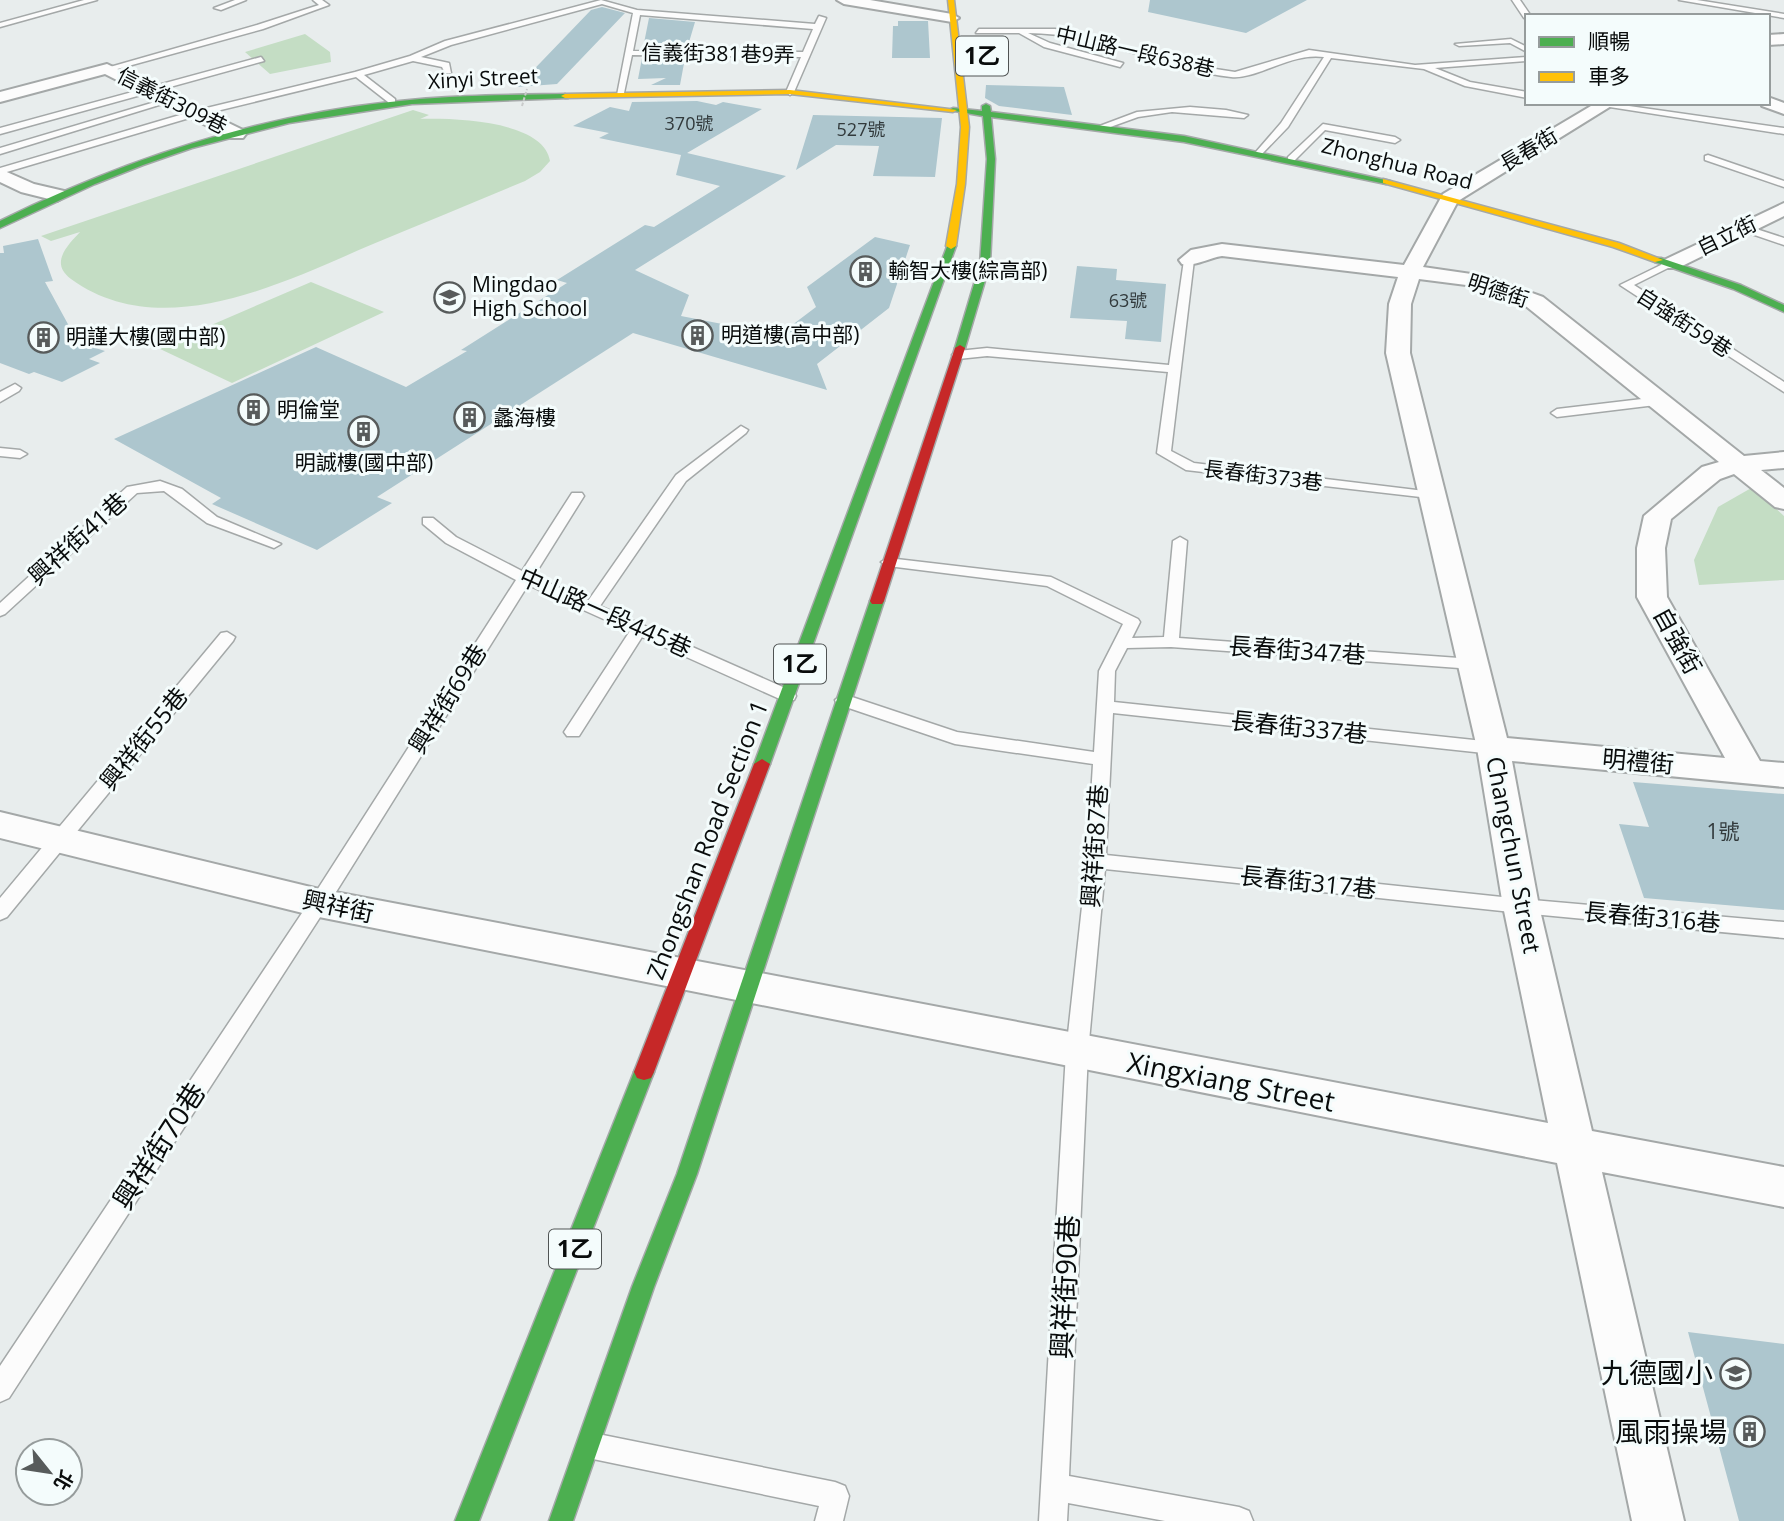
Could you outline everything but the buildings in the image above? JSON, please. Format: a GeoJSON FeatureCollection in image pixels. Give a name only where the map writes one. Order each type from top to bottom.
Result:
{"type":"FeatureCollection","features":[{"type":"Feature","properties":{"kind":"main road","name":"Zhongshan Road Section 1"},"geometry":{"type":"LineString","coordinates":[[467,1521],[620,1135],[788,696],[948,259],[960,200],[964,158],[964,109],[951,0]]}},
{"type":"Feature","properties":{"kind":"main road","name":"1乙"},"geometry":{"type":"LineString","coordinates":[[978,10],[982,50]]}},
{"type":"Feature","properties":{"kind":"main road","name":"1乙"},"geometry":{"type":"LineString","coordinates":[[561,1521],[643,1287],[687,1174],[958,355],[985,264],[991,159],[985,88]]}},
{"type":"Feature","properties":{"kind":"main road","name":"Xinyi Street"},"geometry":{"type":"LineString","coordinates":[[0,225],[57,195],[115,172],[237,134],[292,120],[392,104],[620,93],[790,92],[986,113]]}},
{"type":"Feature","properties":{"kind":"main road","name":"Zhonghua Road"},"geometry":{"type":"LineString","coordinates":[[986,113],[1102,127],[1260,153],[1358,173],[1559,227],[1737,287],[1784,309]]}},
{"type":"Feature","properties":{"kind":"street"},"geometry":{"type":"LineString","coordinates":[[844,0],[952,18]]}},
{"type":"Feature","properties":{"kind":"street","name":"信義街309巷"},"geometry":{"type":"LineString","coordinates":[[107,69],[237,134]]}},
{"type":"Feature","properties":{"kind":"street"},"geometry":{"type":"LineString","coordinates":[[0,97],[107,69]]}},
{"type":"Feature","properties":{"kind":"street","name":"長春街"},"geometry":{"type":"LineString","coordinates":[[1450,198],[1598,105]]}},
{"type":"Feature","properties":{"kind":"street"},"geometry":{"type":"LineString","coordinates":[[0,173],[28,188],[57,195]]}},
{"type":"Feature","properties":{"kind":"street","name":"Changchun Street"},"geometry":{"type":"LineString","coordinates":[[1450,198],[1410,271],[1400,304],[1398,353],[1493,748],[1521,906],[1658,1521]]}},
{"type":"Feature","properties":{"kind":"street","name":"自立街"},"geometry":{"type":"LineString","coordinates":[[1671,264],[1784,209]]}},
{"type":"Feature","properties":{"kind":"street","name":"明德街"},"geometry":{"type":"LineString","coordinates":[[1189,260],[1198,254],[1222,250],[1410,271],[1478,280],[1535,302],[1784,501]]}},
{"type":"Feature","properties":{"kind":"street","name":"自強街"},"geometry":{"type":"LineString","coordinates":[[1749,771],[1652,597],[1651,548],[1658,516],[1711,473],[1740,464],[1784,460]]}},
{"type":"Feature","properties":{"kind":"street","name":"明禮街"},"geometry":{"type":"LineString","coordinates":[[1493,748],[1784,775]]}},
{"type":"Feature","properties":{"kind":"street","name":"興祥街"},"geometry":{"type":"LineString","coordinates":[[0,825],[319,903],[679,975]]}},
{"type":"Feature","properties":{"kind":"street","name":"Xingxiang Street"},"geometry":{"type":"LineString","coordinates":[[679,975],[1784,1187]]}},
{"type":"Feature","properties":{"kind":"lane"},"geometry":{"type":"LineString","coordinates":[[0,25],[93,0]]}},
{"type":"Feature","properties":{"kind":"lane"},"geometry":{"type":"LineString","coordinates":[[218,8],[242,0]]}},
{"type":"Feature","properties":{"kind":"lane"},"geometry":{"type":"LineString","coordinates":[[107,69],[260,27],[326,5],[317,0]]}},
{"type":"Feature","properties":{"kind":"lane"},"geometry":{"type":"LineString","coordinates":[[1683,0],[1784,16]]}},
{"type":"Feature","properties":{"kind":"lane"},"geometry":{"type":"LineString","coordinates":[[0,173],[193,114],[358,74],[413,58],[448,43],[602,2],[637,12],[818,27]]}},
{"type":"Feature","properties":{"kind":"lane"},"geometry":{"type":"LineString","coordinates":[[620,93],[637,12]]}},
{"type":"Feature","properties":{"kind":"lane"},"geometry":{"type":"LineString","coordinates":[[790,92],[822,18]]}},
{"type":"Feature","properties":{"kind":"lane","name":"中山路一段638巷"},"geometry":{"type":"LineString","coordinates":[[979,31],[1055,31],[1196,68],[1235,75],[1309,52],[1424,66]]}},
{"type":"Feature","properties":{"kind":"lane"},"geometry":{"type":"LineString","coordinates":[[1016,31],[1047,45],[1120,65]]}},
{"type":"Feature","properties":{"kind":"lane"},"geometry":{"type":"LineString","coordinates":[[1459,44],[1511,41],[1525,49]]}},
{"type":"Feature","properties":{"kind":"lane","name":"信義街381巷9弄"},"geometry":{"type":"LineString","coordinates":[[629,53],[808,55]]}},
{"type":"Feature","properties":{"kind":"lane"},"geometry":{"type":"LineString","coordinates":[[1260,153],[1285,125],[1329,55]]}},
{"type":"Feature","properties":{"kind":"lane"},"geometry":{"type":"LineString","coordinates":[[413,58],[446,65],[448,71]]}},
{"type":"Feature","properties":{"kind":"lane"},"geometry":{"type":"LineString","coordinates":[[0,131],[261,59]]}},
{"type":"Feature","properties":{"kind":"lane"},"geometry":{"type":"LineString","coordinates":[[1424,66],[1525,59]]}},
{"type":"Feature","properties":{"kind":"lane"},"geometry":{"type":"LineString","coordinates":[[1424,66],[1468,84],[1525,95]]}},
{"type":"Feature","properties":{"kind":"lane"},"geometry":{"type":"LineString","coordinates":[[358,74],[392,101],[392,104]]}},
{"type":"Feature","properties":{"kind":"lane"},"geometry":{"type":"LineString","coordinates":[[0,151],[168,101]]}},
{"type":"Feature","properties":{"kind":"lane"},"geometry":{"type":"LineString","coordinates":[[1607,105],[1784,131]]}},
{"type":"Feature","properties":{"kind":"lane"},"geometry":{"type":"LineString","coordinates":[[1102,127],[1131,116],[1173,109],[1204,109],[1244,115]]}},
{"type":"Feature","properties":{"kind":"lane"},"geometry":{"type":"LineString","coordinates":[[1291,159],[1324,127],[1395,140]]}},
{"type":"Feature","properties":{"kind":"lane"},"geometry":{"type":"LineString","coordinates":[[1708,158],[1784,184]]}},
{"type":"Feature","properties":{"kind":"lane"},"geometry":{"type":"LineString","coordinates":[[1744,228],[1784,242]]}},
{"type":"Feature","properties":{"kind":"lane","name":"長春街373巷"},"geometry":{"type":"LineString","coordinates":[[1189,260],[1164,453],[1191,467],[1433,496]]}},
{"type":"Feature","properties":{"kind":"lane","name":"自強街59巷"},"geometry":{"type":"LineString","coordinates":[[1671,264],[1626,285],[1784,388]]}},
{"type":"Feature","properties":{"kind":"lane"},"geometry":{"type":"LineString","coordinates":[[958,355],[987,352],[1174,369]]}},
{"type":"Feature","properties":{"kind":"lane"},"geometry":{"type":"LineString","coordinates":[[0,398],[15,388]]}},
{"type":"Feature","properties":{"kind":"lane"},"geometry":{"type":"LineString","coordinates":[[1557,413],[1659,401]]}},
{"type":"Feature","properties":{"kind":"lane"},"geometry":{"type":"LineString","coordinates":[[591,608],[681,478],[741,430]]}},
{"type":"Feature","properties":{"kind":"lane"},"geometry":{"type":"LineString","coordinates":[[0,452],[20,454]]}},
{"type":"Feature","properties":{"kind":"lane","name":"興祥街41巷"},"geometry":{"type":"LineString","coordinates":[[0,611],[132,490],[151,484],[170,487],[211,519],[274,544]]}},
{"type":"Feature","properties":{"kind":"lane","name":"興祥街69巷"},"geometry":{"type":"LineString","coordinates":[[319,903],[577,496]]}},
{"type":"Feature","properties":{"kind":"lane","name":"中山路一段445巷"},"geometry":{"type":"LineString","coordinates":[[428,522],[451,540],[525,578],[788,696]]}},
{"type":"Feature","properties":{"kind":"lane"},"geometry":{"type":"LineString","coordinates":[[1171,642],[1180,541]]}},
{"type":"Feature","properties":{"kind":"lane"},"geometry":{"type":"LineString","coordinates":[[888,562],[1051,582],[1132,622],[1122,643]]}},
{"type":"Feature","properties":{"kind":"lane"},"geometry":{"type":"LineString","coordinates":[[573,732],[639,629]]}},
{"type":"Feature","properties":{"kind":"lane","name":"興祥街55巷"},"geometry":{"type":"LineString","coordinates":[[0,912],[228,637]]}},
{"type":"Feature","properties":{"kind":"lane","name":"長春街347巷"},"geometry":{"type":"LineString","coordinates":[[1122,643],[1171,642],[1473,664]]}},
{"type":"Feature","properties":{"kind":"lane","name":"興祥街87巷"},"geometry":{"type":"LineString","coordinates":[[1077,1052],[1096,860],[1107,671],[1122,643]]}},
{"type":"Feature","properties":{"kind":"lane"},"geometry":{"type":"LineString","coordinates":[[843,699],[955,738],[1102,760]]}},
{"type":"Feature","properties":{"kind":"lane","name":"長春街337巷"},"geometry":{"type":"LineString","coordinates":[[1106,707],[1493,748]]}},
{"type":"Feature","properties":{"kind":"lane","name":"長春街317巷"},"geometry":{"type":"LineString","coordinates":[[1096,860],[1521,906]]}},
{"type":"Feature","properties":{"kind":"lane","name":"興祥街70巷"},"geometry":{"type":"LineString","coordinates":[[0,1388],[319,903]]}},
{"type":"Feature","properties":{"kind":"lane","name":"長春街316巷"},"geometry":{"type":"LineString","coordinates":[[1521,906],[1784,930]]}},
{"type":"Feature","properties":{"kind":"lane","name":"興祥街90巷"},"geometry":{"type":"LineString","coordinates":[[1053,1521],[1077,1052]]}},
{"type":"Feature","properties":{"kind":"lane"},"geometry":{"type":"LineString","coordinates":[[588,1445],[835,1496],[829,1521]]}},
{"type":"Feature","properties":{"kind":"lane"},"geometry":{"type":"LineString","coordinates":[[1056,1487],[1239,1521]]}},
{"type":"Feature","properties":{"kind":"path"},"geometry":{"type":"LineString","coordinates":[[522,106],[527,89]]}},
{"type":"Feature","properties":{"kind":"green space"},"geometry":{"type":"Polygon","coordinates":[[[305,34],[330,52],[331,62],[270,74],[245,52],[305,34]]]}},
{"type":"Feature","properties":{"kind":"green space"},"geometry":{"type":"Polygon","coordinates":[[[413,110],[429,115],[420,119],[474,121],[515,129],[532,137],[544,147],[550,161],[540,172],[525,181],[301,275],[223,300],[183,307],[144,307],[106,298],[71,279],[61,267],[63,254],[80,232],[51,241],[41,236],[413,110]]]}},
{"type":"Feature","properties":{"kind":"green space"},"geometry":{"type":"Polygon","coordinates":[[[311,282],[384,312],[232,383],[158,348],[311,282]]]}},
{"type":"Feature","properties":{"kind":"green space"},"geometry":{"type":"Polygon","coordinates":[[[1753,487],[1784,516],[1784,580],[1699,585],[1694,560],[1718,507],[1753,487]]]}},
{"type":"Feature","properties":{"kind":"traffic: fast"},"geometry":{"type":"LineString","coordinates":[[0,225],[45,202],[140,163],[189,146],[289,120],[412,102],[565,96]]}},
{"type":"Feature","properties":{"kind":"traffic: fast"},"geometry":{"type":"LineString","coordinates":[[960,348],[985,264],[991,159],[986,106]]}},
{"type":"Feature","properties":{"kind":"traffic: fast"},"geometry":{"type":"LineString","coordinates":[[953,110],[1184,139],[1386,181]]}},
{"type":"Feature","properties":{"kind":"traffic: fast"},"geometry":{"type":"LineString","coordinates":[[762,764],[951,246]]}},
{"type":"Feature","properties":{"kind":"traffic: fast"},"geometry":{"type":"LineString","coordinates":[[1658,260],[1737,287],[1784,309]]}},
{"type":"Feature","properties":{"kind":"traffic: fast"},"geometry":{"type":"LineString","coordinates":[[561,1521],[643,1287],[687,1174],[877,601]]}},
{"type":"Feature","properties":{"kind":"traffic: fast"},"geometry":{"type":"LineString","coordinates":[[467,1521],[644,1072]]}},
{"type":"Feature","properties":{"kind":"traffic: slow"},"geometry":{"type":"LineString","coordinates":[[951,0],[965,127],[961,184],[951,246]]}},
{"type":"Feature","properties":{"kind":"traffic: slow"},"geometry":{"type":"LineString","coordinates":[[565,96],[790,92],[953,110]]}},
{"type":"Feature","properties":{"kind":"traffic: slow"},"geometry":{"type":"LineString","coordinates":[[1386,181],[1616,245],[1658,260]]}},
{"type":"Feature","properties":{"kind":"traffic: jam"},"geometry":{"type":"LineString","coordinates":[[877,601],[960,348]]}},
{"type":"Feature","properties":{"kind":"traffic: jam"},"geometry":{"type":"LineString","coordinates":[[644,1072],[762,764]]}},
{"type":"Feature","properties":{"kind":"place","name":"輸智大樓(綜高部)"},"geometry":{"type":"Point","coordinates":[865,271]}},
{"type":"Feature","properties":{"kind":"place","name":"Mingdao High School"},"geometry":{"type":"Point","coordinates":[449,297]}},
{"type":"Feature","properties":{"kind":"place","name":"明道樓(高中部)"},"geometry":{"type":"Point","coordinates":[698,335]}},
{"type":"Feature","properties":{"kind":"place","name":"明謹大樓(國中部)"},"geometry":{"type":"Point","coordinates":[43,337]}},
{"type":"Feature","properties":{"kind":"place","name":"明倫堂"},"geometry":{"type":"Point","coordinates":[254,410]}},
{"type":"Feature","properties":{"kind":"place","name":"蠡海樓"},"geometry":{"type":"Point","coordinates":[470,418]}},
{"type":"Feature","properties":{"kind":"place","name":"明誠樓(國中部)"},"geometry":{"type":"Point","coordinates":[364,431]}},
{"type":"Feature","properties":{"kind":"place","name":"九德國小"},"geometry":{"type":"Point","coordinates":[1736,1373]}},
{"type":"Feature","properties":{"kind":"place","name":"風雨操場"},"geometry":{"type":"Point","coordinates":[1750,1432]}}]}
